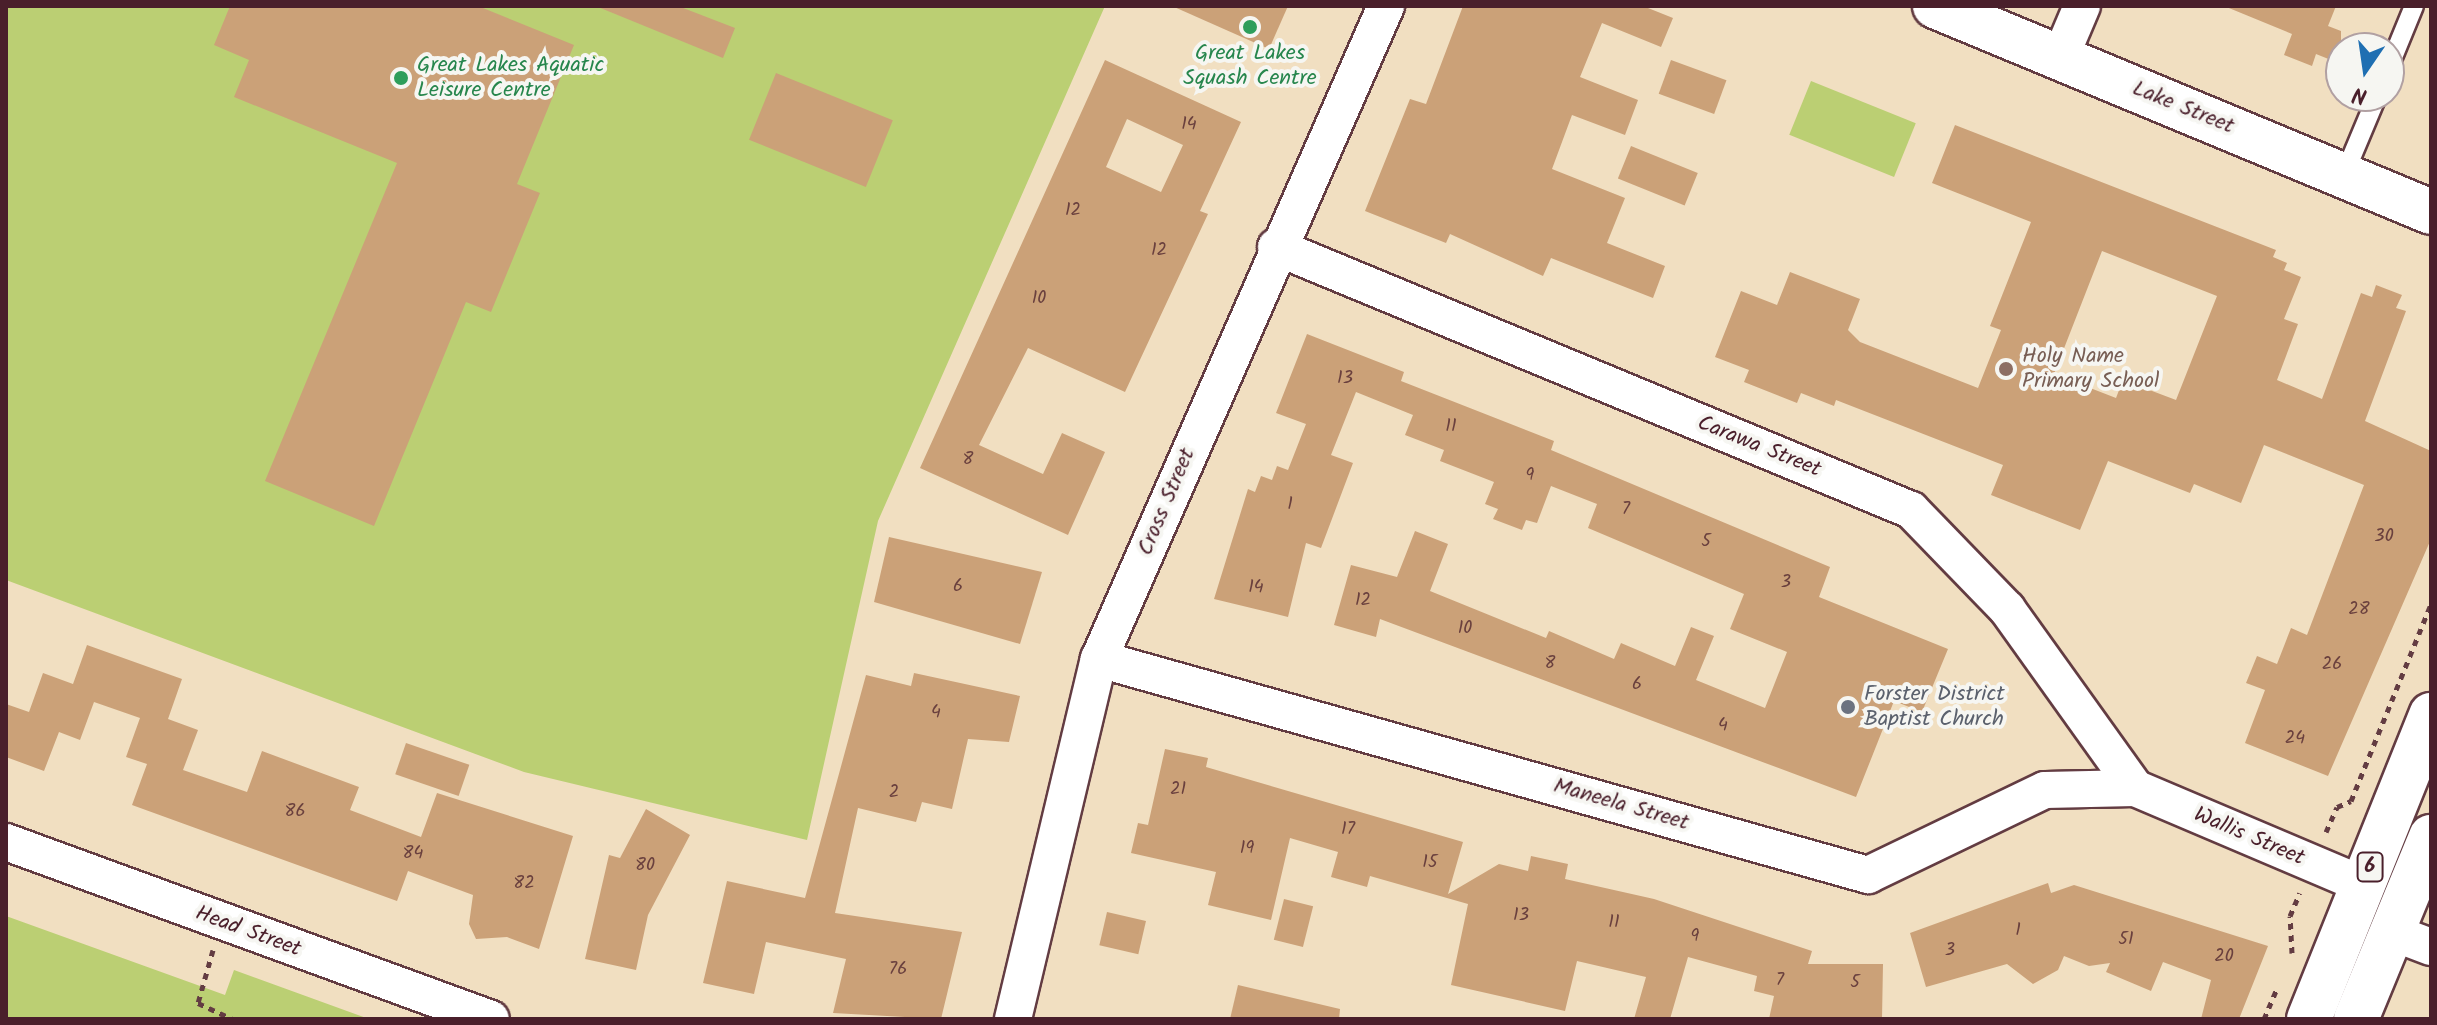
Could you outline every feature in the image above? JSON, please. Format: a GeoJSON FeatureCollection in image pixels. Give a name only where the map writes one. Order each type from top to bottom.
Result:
{"type":"FeatureCollection","features":[{"type":"Feature","properties":{"kind":"street","name":"Cross Street"},"geometry":{"type":"LineString","coordinates":[[1013,1019],[1099,659],[1276,247],[1386,6]]}},
{"type":"Feature","properties":{"kind":"street","name":"Lake Street"},"geometry":{"type":"LineString","coordinates":[[1935,6],[2431,212]]}},
{"type":"Feature","properties":{"kind":"street"},"geometry":{"type":"LineString","coordinates":[[2060,58],[2082,6]]}},
{"type":"Feature","properties":{"kind":"street","name":"Carawa Street"},"geometry":{"type":"LineString","coordinates":[[1276,247],[1911,510],[2007,609],[2135,788]]}},
{"type":"Feature","properties":{"kind":"street","name":"Maneela Street"},"geometry":{"type":"LineString","coordinates":[[1099,659],[1868,875],[2045,790],[2135,788]]}},
{"type":"Feature","properties":{"kind":"street","name":"6"},"geometry":{"type":"LineString","coordinates":[[2309,1019],[2431,715]]}},
{"type":"Feature","properties":{"kind":"street","name":"Wallis Street"},"geometry":{"type":"LineString","coordinates":[[2135,788],[2363,885]]}},
{"type":"Feature","properties":{"kind":"street","name":"6"},"geometry":{"type":"LineString","coordinates":[[2356,1019],[2411,939],[2431,837]]}},
{"type":"Feature","properties":{"kind":"street","name":"Head Street"},"geometry":{"type":"LineString","coordinates":[[6,842],[491,1019]]}},
{"type":"Feature","properties":{"kind":"lane"},"geometry":{"type":"LineString","coordinates":[[2403,32],[2414,6]]}},
{"type":"Feature","properties":{"kind":"lane"},"geometry":{"type":"LineString","coordinates":[[2344,175],[2370,112]]}},
{"type":"Feature","properties":{"kind":"path"},"geometry":{"type":"LineString","coordinates":[[2331,820],[2351,801],[2431,604]]}},
{"type":"Feature","properties":{"kind":"path"},"geometry":{"type":"LineString","coordinates":[[2287,964],[2290,916]]}},
{"type":"Feature","properties":{"kind":"path"},"geometry":{"type":"LineString","coordinates":[[223,923],[196,996],[233,1019]]}},
{"type":"Feature","properties":{"kind":"path"},"geometry":{"type":"LineString","coordinates":[[2264,1019],[2281,978]]}},
{"type":"Feature","properties":{"kind":"green space"},"geometry":{"type":"Polygon","coordinates":[[[6,6],[1105,6],[878,521],[807,840],[524,772],[6,580],[6,6]]]}},
{"type":"Feature","properties":{"kind":"green space"},"geometry":{"type":"Polygon","coordinates":[[[1811,81],[1916,123],[1894,177],[1789,135],[1811,81]]]}},
{"type":"Feature","properties":{"kind":"green space"},"geometry":{"type":"Polygon","coordinates":[[[6,916],[225,995],[234,970],[369,1019],[6,1019],[6,916]]]}},
{"type":"Feature","properties":{"kind":"building"},"geometry":{"type":"Polygon","coordinates":[[[230,6],[478,6],[574,45],[517,184],[540,193],[491,312],[466,302],[374,526],[265,481],[397,163],[234,97],[249,60],[214,45],[230,6]]]}},
{"type":"Feature","properties":{"kind":"building"},"geometry":{"type":"Polygon","coordinates":[[[678,6],[735,28],[723,58],[598,7],[678,6]]]}},
{"type":"Feature","properties":{"kind":"building","name":"Great Lakes Squash Centre"},"geometry":{"type":"Polygon","coordinates":[[[1172,6],[1288,6],[1269,49],[1172,6]]]}},
{"type":"Feature","properties":{"kind":"building"},"geometry":{"type":"Polygon","coordinates":[[[1463,6],[1643,6],[1673,18],[1661,47],[1602,23],[1580,77],[1638,100],[1625,135],[1572,115],[1552,169],[1625,198],[1607,243],[1665,266],[1653,298],[1551,258],[1543,276],[1450,234],[1446,243],[1365,211],[1410,99],[1426,104],[1463,6]]]}},
{"type":"Feature","properties":{"kind":"building"},"geometry":{"type":"Polygon","coordinates":[[[2224,6],[2336,6],[2328,26],[2341,32],[2325,32],[2325,58],[2316,54],[2312,66],[2284,55],[2292,34],[2224,6]]]}},
{"type":"Feature","properties":{"kind":"building"},"geometry":{"type":"Polygon","coordinates":[[[1105,60],[1241,122],[1200,211],[1208,214],[1125,392],[1028,348],[979,445],[1043,474],[1062,433],[1105,452],[1068,535],[920,468],[1105,60]],[[1127,119],[1106,167],[1161,192],[1183,145],[1127,119]]]}},
{"type":"Feature","properties":{"kind":"building"},"geometry":{"type":"Polygon","coordinates":[[[1671,60],[1726,80],[1714,114],[1659,94],[1671,60]]]}},
{"type":"Feature","properties":{"kind":"building"},"geometry":{"type":"Polygon","coordinates":[[[776,73],[893,120],[866,187],[749,140],[776,73]]]}},
{"type":"Feature","properties":{"kind":"building"},"geometry":{"type":"Polygon","coordinates":[[[1955,125],[2276,250],[2273,257],[2287,263],[2284,270],[2301,277],[2284,319],[2298,324],[2277,380],[2322,399],[2361,293],[2372,297],[2376,285],[2402,295],[2396,308],[2406,311],[2365,421],[2431,451],[2431,539],[2328,776],[2245,743],[2265,690],[2246,683],[2257,656],[2277,664],[2291,628],[2307,635],[2364,485],[2264,445],[2241,503],[2194,484],[2190,493],[2108,461],[2080,530],[1991,495],[2003,465],[1836,400],[1834,406],[1801,393],[1797,403],[1744,382],[1749,370],[1715,357],[1741,291],[1777,305],[1790,272],[1860,299],[1848,330],[1860,342],[1978,388],[2001,330],[1990,326],[2031,222],[1932,183],[1955,125]],[[2102,251],[2054,374],[2116,398],[2123,380],[2176,400],[2217,296],[2102,251]]]}},
{"type":"Feature","properties":{"kind":"building"},"geometry":{"type":"Polygon","coordinates":[[[1631,146],[1698,173],[1685,205],[1618,178],[1631,146]]]}},
{"type":"Feature","properties":{"kind":"building"},"geometry":{"type":"Polygon","coordinates":[[[1307,334],[1404,372],[1401,381],[1554,441],[1551,450],[1830,567],[1819,597],[1948,649],[1922,712],[1894,701],[1856,797],[1380,619],[1376,637],[1334,625],[1351,565],[1397,577],[1415,531],[1448,544],[1430,591],[1546,638],[1549,631],[1614,659],[1621,643],[1675,666],[1691,627],[1714,636],[1696,680],[1765,708],[1787,652],[1730,629],[1744,594],[1588,528],[1597,504],[1551,486],[1537,523],[1526,520],[1522,530],[1493,519],[1498,509],[1485,504],[1494,482],[1440,461],[1444,450],[1405,435],[1413,415],[1356,392],[1331,455],[1353,463],[1321,548],[1306,543],[1288,617],[1214,599],[1248,489],[1255,492],[1261,476],[1272,480],[1277,466],[1288,470],[1306,424],[1276,413],[1307,334]]]}},
{"type":"Feature","properties":{"kind":"building"},"geometry":{"type":"Polygon","coordinates":[[[889,537],[1042,572],[1020,644],[874,602],[889,537]]]}},
{"type":"Feature","properties":{"kind":"building"},"geometry":{"type":"Polygon","coordinates":[[[87,645],[182,679],[168,719],[198,730],[183,770],[247,792],[262,751],[359,787],[350,810],[421,837],[437,793],[573,836],[539,949],[507,937],[476,939],[469,924],[473,895],[408,871],[397,901],[132,805],[147,764],[126,757],[140,718],[94,702],[80,740],[59,732],[44,771],[6,757],[6,704],[29,712],[43,673],[73,684],[87,645]]]}},
{"type":"Feature","properties":{"kind":"building"},"geometry":{"type":"Polygon","coordinates":[[[914,673],[1020,696],[1009,742],[968,739],[952,809],[922,802],[916,822],[858,808],[835,913],[962,932],[941,1019],[833,1013],[846,959],[766,942],[754,994],[703,983],[727,881],[805,898],[866,675],[911,686],[914,673]]]}},
{"type":"Feature","properties":{"kind":"building"},"geometry":{"type":"Polygon","coordinates":[[[406,743],[469,765],[459,796],[395,774],[406,743]]]}},
{"type":"Feature","properties":{"kind":"building"},"geometry":{"type":"Polygon","coordinates":[[[1165,749],[1208,758],[1206,767],[1463,842],[1448,894],[1499,864],[1528,871],[1531,856],[1568,864],[1565,879],[1654,899],[1812,951],[1808,964],[1883,964],[1882,1019],[1769,1019],[1774,996],[1754,991],[1757,976],[1688,957],[1670,1019],[1634,1019],[1646,977],[1577,961],[1565,1011],[1451,985],[1468,904],[1370,876],[1367,887],[1331,877],[1338,852],[1290,838],[1271,920],[1208,905],[1216,872],[1131,853],[1138,823],[1148,825],[1165,749]]]}},
{"type":"Feature","properties":{"kind":"building"},"geometry":{"type":"Polygon","coordinates":[[[646,809],[690,835],[648,915],[636,970],[585,959],[609,855],[620,858],[646,809]]]}},
{"type":"Feature","properties":{"kind":"building"},"geometry":{"type":"Polygon","coordinates":[[[2048,883],[2051,893],[2074,885],[2268,946],[2239,1019],[2201,1019],[2211,980],[2163,962],[2151,991],[2106,972],[2110,963],[2089,966],[2064,956],[2058,970],[2033,984],[2007,964],[1926,987],[1910,933],[2048,883]]]}},
{"type":"Feature","properties":{"kind":"building"},"geometry":{"type":"Polygon","coordinates":[[[1284,899],[1313,906],[1303,947],[1274,940],[1284,899]]]}},
{"type":"Feature","properties":{"kind":"building"},"geometry":{"type":"Polygon","coordinates":[[[1107,912],[1146,921],[1138,954],[1099,945],[1107,912]]]}},
{"type":"Feature","properties":{"kind":"building"},"geometry":{"type":"Polygon","coordinates":[[[1238,985],[1340,1009],[1339,1019],[1230,1019],[1238,985]]]}},
{"type":"Feature","properties":{"kind":"place","name":"Great Lakes Squash Centre"},"geometry":{"type":"Point","coordinates":[1250,27]}},
{"type":"Feature","properties":{"kind":"place","name":"Great Lakes Aquatic Leisure Centre"},"geometry":{"type":"Point","coordinates":[401,78]}},
{"type":"Feature","properties":{"kind":"place","name":"Holy Name Primary School"},"geometry":{"type":"Point","coordinates":[2006,369]}},
{"type":"Feature","properties":{"kind":"place","name":"Forster District Baptist Church"},"geometry":{"type":"Point","coordinates":[1848,707]}}]}
